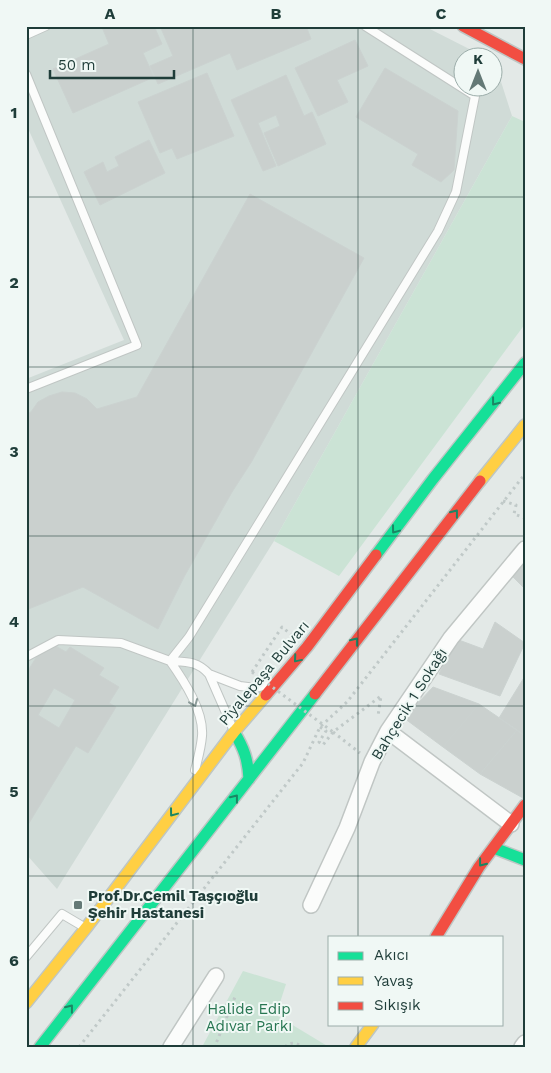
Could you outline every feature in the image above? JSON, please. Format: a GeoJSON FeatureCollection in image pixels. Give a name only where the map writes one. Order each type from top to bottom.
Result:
{"type":"FeatureCollection","features":[{"type":"Feature","properties":{"kind":"main road"},"geometry":{"type":"LineString","coordinates":[[463,26],[525,58]]}},
{"type":"Feature","properties":{"kind":"main road","name":"Piyalepaşa Bulvarı"},"geometry":{"type":"LineString","coordinates":[[26,1003],[86,928],[234,732],[307,647],[433,479],[525,364]]}},
{"type":"Feature","properties":{"kind":"main road"},"geometry":{"type":"LineString","coordinates":[[40,1047],[525,425]]}},
{"type":"Feature","properties":{"kind":"main road"},"geometry":{"type":"LineString","coordinates":[[234,732],[244,747],[247,756],[249,779]]}},
{"type":"Feature","properties":{"kind":"main road"},"geometry":{"type":"LineString","coordinates":[[437,936],[479,867],[525,804]]}},
{"type":"Feature","properties":{"kind":"main road"},"geometry":{"type":"LineString","coordinates":[[494,848],[525,860]]}},
{"type":"Feature","properties":{"kind":"main road"},"geometry":{"type":"LineString","coordinates":[[356,1047],[372,1026]]}},
{"type":"Feature","properties":{"kind":"street","name":"Bahçecik 1 Sokağı"},"geometry":{"type":"LineString","coordinates":[[311,905],[347,828],[383,728],[450,638],[525,549]]}},
{"type":"Feature","properties":{"kind":"street"},"geometry":{"type":"LineString","coordinates":[[383,728],[511,824]]}},
{"type":"Feature","properties":{"kind":"street"},"geometry":{"type":"LineString","coordinates":[[171,1047],[216,976]]}},
{"type":"Feature","properties":{"kind":"street"},"geometry":{"type":"LineString","coordinates":[[522,1047],[525,1044]]}},
{"type":"Feature","properties":{"kind":"lane"},"geometry":{"type":"LineString","coordinates":[[26,35],[46,26]]}},
{"type":"Feature","properties":{"kind":"lane"},"geometry":{"type":"LineString","coordinates":[[170,661],[188,637],[438,231],[456,192],[475,96],[365,26]]}},
{"type":"Feature","properties":{"kind":"lane"},"geometry":{"type":"LineString","coordinates":[[26,74],[137,345],[26,389]]}},
{"type":"Feature","properties":{"kind":"lane"},"geometry":{"type":"LineString","coordinates":[[26,657],[58,640],[121,643],[170,661],[193,662],[209,674],[234,732]]}},
{"type":"Feature","properties":{"kind":"lane"},"geometry":{"type":"LineString","coordinates":[[170,661],[183,680],[200,719],[202,734],[200,751],[189,791]]}},
{"type":"Feature","properties":{"kind":"lane"},"geometry":{"type":"LineString","coordinates":[[209,674],[240,686],[256,688],[278,681]]}},
{"type":"Feature","properties":{"kind":"lane"},"geometry":{"type":"LineString","coordinates":[[26,957],[62,914],[86,928]]}},
{"type":"Feature","properties":{"kind":"path"},"geometry":{"type":"LineString","coordinates":[[79,1047],[303,763],[320,727],[346,702],[525,474]]}},
{"type":"Feature","properties":{"kind":"path"},"geometry":{"type":"LineString","coordinates":[[503,501],[516,505],[514,514],[525,518]]}},
{"type":"Feature","properties":{"kind":"path"},"geometry":{"type":"LineString","coordinates":[[282,627],[252,672],[372,762]]}},
{"type":"Feature","properties":{"kind":"path"},"geometry":{"type":"LineString","coordinates":[[320,727],[326,731],[319,742],[323,745],[333,732],[381,696],[383,728]]}},
{"type":"Feature","properties":{"kind":"path"},"geometry":{"type":"LineString","coordinates":[[217,1047],[215,1046],[235,997]]}},
{"type":"Feature","properties":{"kind":"path"},"geometry":{"type":"LineString","coordinates":[[285,1047],[287,1044],[295,1043],[303,1047]]}},
{"type":"Feature","properties":{"kind":"shaded area"},"geometry":{"type":"Polygon","coordinates":[[[26,26],[424,26],[467,48],[454,48],[454,98],[504,98],[504,91],[512,116],[274,541],[57,889],[26,854],[26,379],[124,340],[26,124],[26,26]]]}},
{"type":"Feature","properties":{"kind":"green space"},"geometry":{"type":"Polygon","coordinates":[[[512,116],[525,122],[525,324],[339,576],[274,541],[512,116]]]}},
{"type":"Feature","properties":{"kind":"green space","name":"Halide Edip Adıvar Parkı"},"geometry":{"type":"Polygon","coordinates":[[[243,971],[286,984],[276,1015],[329,1047],[202,1047],[243,971]]]}},
{"type":"Feature","properties":{"kind":"building"},"geometry":{"type":"Polygon","coordinates":[[[103,26],[154,26],[162,44],[143,53],[154,77],[73,113],[53,69],[109,44],[103,26]]]}},
{"type":"Feature","properties":{"kind":"building"},"geometry":{"type":"Polygon","coordinates":[[[160,26],[306,26],[311,39],[237,70],[230,53],[158,84],[150,66],[173,56],[160,26]]]}},
{"type":"Feature","properties":{"kind":"building"},"geometry":{"type":"Polygon","coordinates":[[[355,40],[368,66],[337,80],[348,102],[318,116],[295,68],[355,40]]]}},
{"type":"Feature","properties":{"kind":"building"},"geometry":{"type":"Polygon","coordinates":[[[385,68],[458,111],[454,170],[441,182],[412,165],[418,154],[356,117],[385,68]]]}},
{"type":"Feature","properties":{"kind":"building"},"geometry":{"type":"Polygon","coordinates":[[[207,73],[234,136],[177,159],[172,148],[160,153],[138,102],[207,73]]]}},
{"type":"Feature","properties":{"kind":"building"},"geometry":{"type":"Polygon","coordinates":[[[286,75],[304,116],[312,112],[326,144],[278,166],[264,133],[280,126],[276,115],[258,123],[276,166],[263,171],[231,100],[286,75]]]}},
{"type":"Feature","properties":{"kind":"building"},"geometry":{"type":"Polygon","coordinates":[[[149,140],[165,173],[100,205],[84,172],[103,162],[107,172],[119,166],[115,157],[149,140]]]}},
{"type":"Feature","properties":{"kind":"building"},"geometry":{"type":"Polygon","coordinates":[[[250,194],[364,258],[252,461],[232,492],[184,577],[158,629],[83,587],[26,610],[26,414],[31,412],[38,402],[62,392],[75,393],[87,399],[97,409],[137,397],[250,194]]]}},
{"type":"Feature","properties":{"kind":"building"},"geometry":{"type":"Polygon","coordinates":[[[525,562],[525,589],[512,576],[525,562]]]}},
{"type":"Feature","properties":{"kind":"building"},"geometry":{"type":"Polygon","coordinates":[[[495,622],[525,643],[500,696],[439,674],[456,639],[483,649],[495,622]]]}},
{"type":"Feature","properties":{"kind":"building"},"geometry":{"type":"Polygon","coordinates":[[[52,644],[66,652],[70,647],[104,668],[99,675],[119,687],[109,703],[116,707],[88,753],[76,746],[26,828],[26,674],[42,648],[47,651],[52,644]],[[54,688],[38,715],[59,728],[75,700],[54,688]]]}},
{"type":"Feature","properties":{"kind":"building"},"geometry":{"type":"Polygon","coordinates":[[[525,676],[525,736],[499,718],[525,676]]]}},
{"type":"Feature","properties":{"kind":"building"},"geometry":{"type":"Polygon","coordinates":[[[433,687],[479,704],[443,747],[404,718],[433,687]]]}},
{"type":"Feature","properties":{"kind":"building"},"geometry":{"type":"Polygon","coordinates":[[[479,704],[517,730],[480,774],[443,747],[479,704]]]}},
{"type":"Feature","properties":{"kind":"building"},"geometry":{"type":"Polygon","coordinates":[[[517,730],[525,736],[525,795],[523,798],[480,774],[517,730]]]}},
{"type":"Feature","properties":{"kind":"traffic: fast"},"geometry":{"type":"LineString","coordinates":[[376,555],[433,479],[525,363]]}},
{"type":"Feature","properties":{"kind":"traffic: fast"},"geometry":{"type":"LineString","coordinates":[[40,1047],[315,694]]}},
{"type":"Feature","properties":{"kind":"traffic: fast"},"geometry":{"type":"LineString","coordinates":[[234,732],[245,754],[249,779]]}},
{"type":"Feature","properties":{"kind":"traffic: fast"},"geometry":{"type":"LineString","coordinates":[[494,848],[525,860]]}},
{"type":"Feature","properties":{"kind":"traffic: slow"},"geometry":{"type":"LineString","coordinates":[[480,481],[525,425]]}},
{"type":"Feature","properties":{"kind":"traffic: slow"},"geometry":{"type":"LineString","coordinates":[[26,1003],[86,928],[234,732],[266,695]]}},
{"type":"Feature","properties":{"kind":"traffic: slow"},"geometry":{"type":"LineString","coordinates":[[356,1047],[372,1026]]}},
{"type":"Feature","properties":{"kind":"traffic: jam"},"geometry":{"type":"LineString","coordinates":[[463,26],[525,59]]}},
{"type":"Feature","properties":{"kind":"traffic: jam"},"geometry":{"type":"LineString","coordinates":[[315,694],[480,481]]}},
{"type":"Feature","properties":{"kind":"traffic: jam"},"geometry":{"type":"LineString","coordinates":[[266,695],[307,647],[376,555]]}},
{"type":"Feature","properties":{"kind":"traffic: jam"},"geometry":{"type":"LineString","coordinates":[[437,936],[479,867],[525,805]]}},
{"type":"Feature","properties":{"kind":"place","name":"Prof.Dr.Cemil Taşçıoğlu Şehir Hastanesi"},"geometry":{"type":"Point","coordinates":[78,905]}}]}
